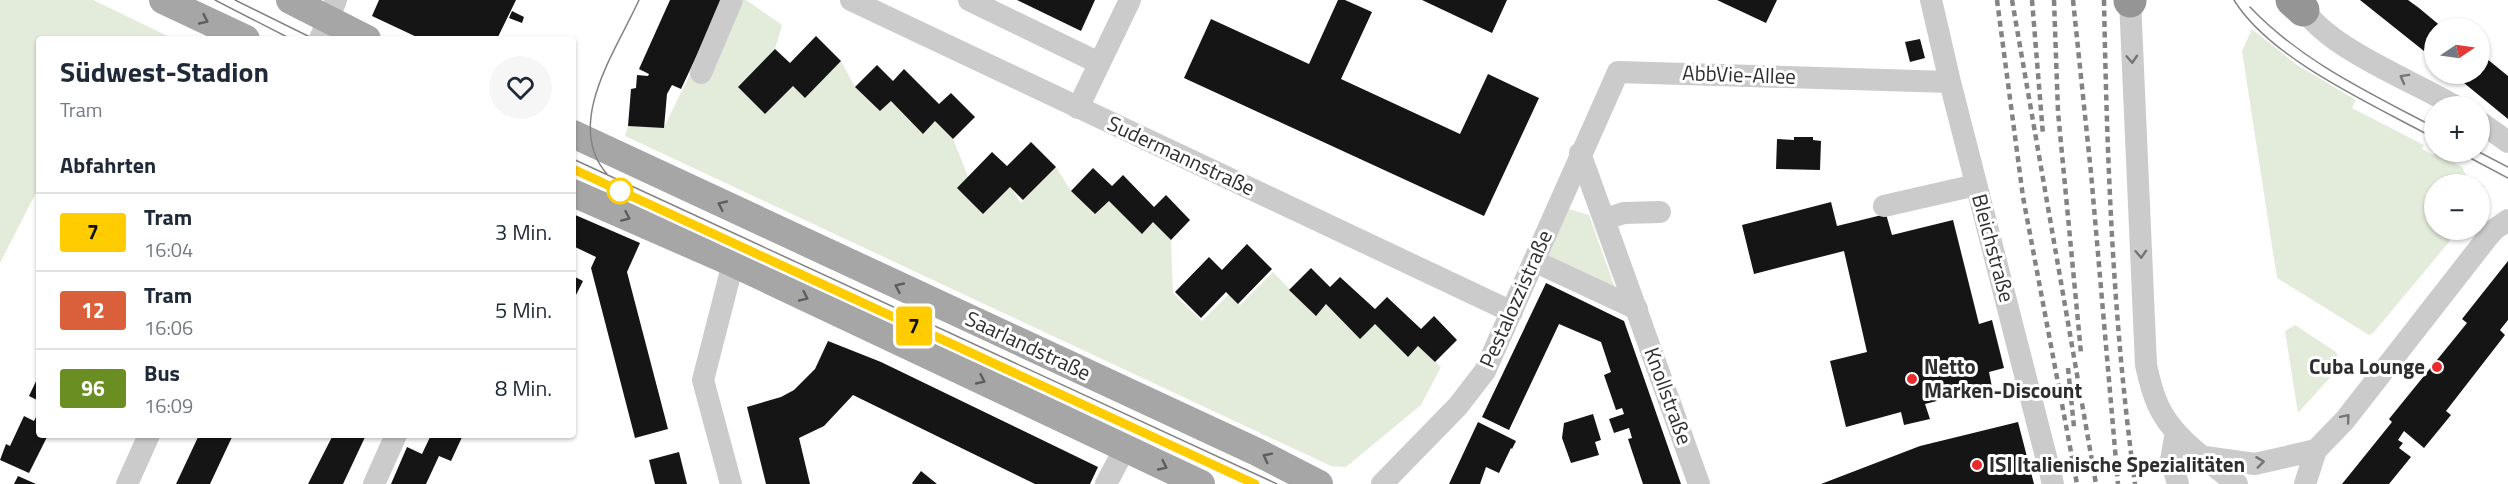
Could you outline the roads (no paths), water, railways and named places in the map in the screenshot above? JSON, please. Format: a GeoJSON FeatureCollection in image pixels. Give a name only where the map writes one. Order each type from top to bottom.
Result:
{"type":"FeatureCollection","features":[{"type":"Feature","properties":{"kind":"main road"},"geometry":{"type":"LineString","coordinates":[[163,0],[240,36]]}},
{"type":"Feature","properties":{"kind":"main road"},"geometry":{"type":"LineString","coordinates":[[290,0],[362,36]]}},
{"type":"Feature","properties":{"kind":"main road","name":"Saarlandstraße"},"geometry":{"type":"LineString","coordinates":[[576,135],[1257,452],[1318,484]]}},
{"type":"Feature","properties":{"kind":"main road"},"geometry":{"type":"LineString","coordinates":[[576,194],[733,263],[1201,484]]}},
{"type":"Feature","properties":{"kind":"street"},"geometry":{"type":"LineString","coordinates":[[701,73],[732,0]]}},
{"type":"Feature","properties":{"kind":"street","name":"Sudermannstraße"},"geometry":{"type":"LineString","coordinates":[[850,0],[1512,312]]}},
{"type":"Feature","properties":{"kind":"street"},"geometry":{"type":"LineString","coordinates":[[969,0],[1100,63]]}},
{"type":"Feature","properties":{"kind":"street"},"geometry":{"type":"LineString","coordinates":[[1078,108],[1130,0]]}},
{"type":"Feature","properties":{"kind":"street"},"geometry":{"type":"LineString","coordinates":[[2130,0],[2146,365],[2151,389],[2159,408],[2176,432],[2237,484]]}},
{"type":"Feature","properties":{"kind":"street"},"geometry":{"type":"LineString","coordinates":[[2297,3],[2312,21],[2338,41],[2437,96]]}},
{"type":"Feature","properties":{"kind":"street","name":"Bleichstraße"},"geometry":{"type":"LineString","coordinates":[[1933,6],[1950,82],[2053,484]]}},
{"type":"Feature","properties":{"kind":"street","name":"AbbVie-Allee"},"geometry":{"type":"LineString","coordinates":[[1580,153],[1618,72],[1950,82]]}},
{"type":"Feature","properties":{"kind":"street"},"geometry":{"type":"LineString","coordinates":[[2490,129],[2508,142]]}},
{"type":"Feature","properties":{"kind":"street","name":"Knollstraße"},"geometry":{"type":"LineString","coordinates":[[1580,153],[1699,484]]}},
{"type":"Feature","properties":{"kind":"street","name":"Pestalozzistraße"},"geometry":{"type":"LineString","coordinates":[[1382,484],[1458,406],[1485,371],[1580,153]]}},
{"type":"Feature","properties":{"kind":"street"},"geometry":{"type":"LineString","coordinates":[[1884,206],[1976,185]]}},
{"type":"Feature","properties":{"kind":"street"},"geometry":{"type":"LineString","coordinates":[[1605,219],[1624,213],[1660,212]]}},
{"type":"Feature","properties":{"kind":"street"},"geometry":{"type":"LineString","coordinates":[[2305,484],[2316,450],[2345,420],[2487,238],[2508,220]]}},
{"type":"Feature","properties":{"kind":"street"},"geometry":{"type":"LineString","coordinates":[[1534,261],[1637,309]]}},
{"type":"Feature","properties":{"kind":"street"},"geometry":{"type":"LineString","coordinates":[[731,484],[704,380],[733,263]]}},
{"type":"Feature","properties":{"kind":"street"},"geometry":{"type":"LineString","coordinates":[[2176,432],[2171,460],[2178,484]]}},
{"type":"Feature","properties":{"kind":"street"},"geometry":{"type":"LineString","coordinates":[[127,484],[148,438]]}},
{"type":"Feature","properties":{"kind":"street"},"geometry":{"type":"LineString","coordinates":[[374,484],[395,438]]}},
{"type":"Feature","properties":{"kind":"street"},"geometry":{"type":"LineString","coordinates":[[1106,484],[1125,448]]}},
{"type":"Feature","properties":{"kind":"street"},"geometry":{"type":"LineString","coordinates":[[2203,457],[2255,464],[2316,450]]}},
{"type":"Feature","properties":{"kind":"street"},"geometry":{"type":"LineString","coordinates":[[2178,484],[2203,457]]}},
{"type":"Feature","properties":{"kind":"tram line"},"geometry":{"type":"LineString","coordinates":[[215,0],[285,36]]}},
{"type":"Feature","properties":{"kind":"tram line"},"geometry":{"type":"LineString","coordinates":[[235,0],[308,36]]}},
{"type":"Feature","properties":{"kind":"tram line"},"geometry":{"type":"LineString","coordinates":[[607,174],[595,154],[590,133],[592,110],[608,63],[639,0]]}},
{"type":"Feature","properties":{"kind":"tram line"},"geometry":{"type":"LineString","coordinates":[[2234,0],[2251,22],[2272,42],[2298,61],[2354,96],[2424,133]]}},
{"type":"Feature","properties":{"kind":"tram line"},"geometry":{"type":"LineString","coordinates":[[2250,7],[2291,44],[2314,60],[2424,122]]}},
{"type":"Feature","properties":{"kind":"tram line"},"geometry":{"type":"LineString","coordinates":[[2490,158],[2508,167]]}},
{"type":"Feature","properties":{"kind":"tram line"},"geometry":{"type":"LineString","coordinates":[[576,160],[1277,484]]}},
{"type":"Feature","properties":{"kind":"tram line"},"geometry":{"type":"LineString","coordinates":[[2478,162],[2508,178]]}},
{"type":"Feature","properties":{"kind":"tram line"},"geometry":{"type":"LineString","coordinates":[[576,170],[658,208]]}},
{"type":"Feature","properties":{"kind":"tram line","name":"7"},"geometry":{"type":"LineString","coordinates":[[576,170],[1255,484]]}},
{"type":"Feature","properties":{"kind":"tram line"},"geometry":{"type":"LineString","coordinates":[[698,227],[1255,484]]}},
{"type":"Feature","properties":{"kind":"railway"},"geometry":{"type":"LineString","coordinates":[[1997,0],[2023,197],[2077,484]]}},
{"type":"Feature","properties":{"kind":"railway"},"geometry":{"type":"LineString","coordinates":[[2012,0],[2096,484]]}},
{"type":"Feature","properties":{"kind":"railway"},"geometry":{"type":"LineString","coordinates":[[2032,0],[2043,135]]}},
{"type":"Feature","properties":{"kind":"railway"},"geometry":{"type":"LineString","coordinates":[[2054,0],[2058,112],[2081,353]]}},
{"type":"Feature","properties":{"kind":"railway"},"geometry":{"type":"LineString","coordinates":[[2073,0],[2091,173],[2118,484]]}},
{"type":"Feature","properties":{"kind":"railway"},"geometry":{"type":"LineString","coordinates":[[2104,0],[2112,242],[2121,363],[2135,484]]}},
{"type":"Feature","properties":{"kind":"railway"},"geometry":{"type":"LineString","coordinates":[[2068,368],[2074,427]]}},
{"type":"Feature","properties":{"kind":"place","name":"Cuba Lounge"},"geometry":{"type":"Point","coordinates":[2437,367]}},
{"type":"Feature","properties":{"kind":"place","name":"Netto Marken-Discount"},"geometry":{"type":"Point","coordinates":[1912,379]}},
{"type":"Feature","properties":{"kind":"place","name":"ISI Italienische Spezialitäten"},"geometry":{"type":"Point","coordinates":[1977,465]}}]}
